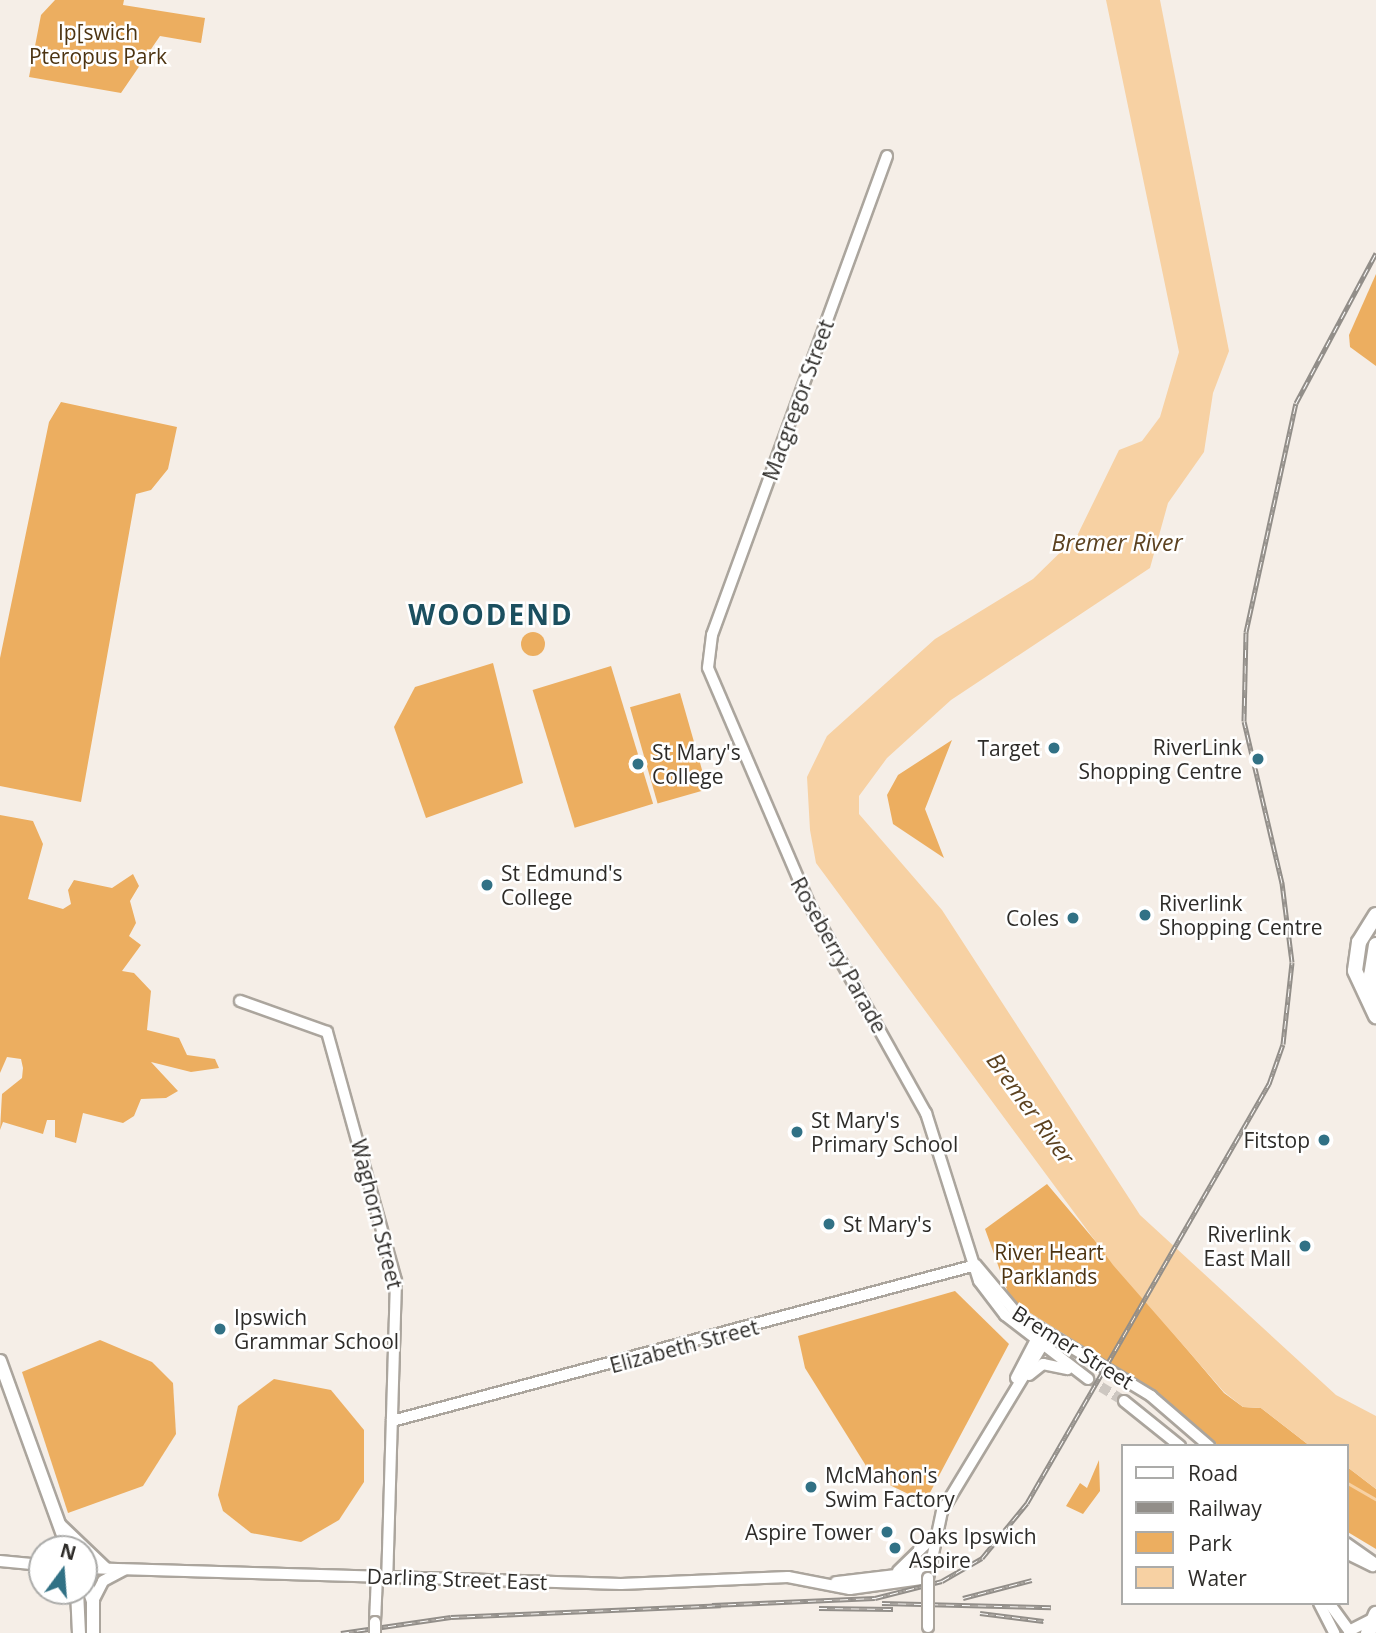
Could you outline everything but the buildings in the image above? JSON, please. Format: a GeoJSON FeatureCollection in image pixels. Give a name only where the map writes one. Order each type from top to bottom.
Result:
{"type":"FeatureCollection","features":[{"type":"Feature","properties":{"kind":"main road"},"geometry":{"type":"LineString","coordinates":[[1376,915],[1359,942],[1363,976],[1376,1016]]}},
{"type":"Feature","properties":{"kind":"main road"},"geometry":{"type":"LineString","coordinates":[[1363,976],[1376,945]]}},
{"type":"Feature","properties":{"kind":"main road"},"geometry":{"type":"LineString","coordinates":[[1363,976],[1376,994]]}},
{"type":"Feature","properties":{"kind":"main road"},"geometry":{"type":"LineString","coordinates":[[0,1361],[63,1535]]}},
{"type":"Feature","properties":{"kind":"main road"},"geometry":{"type":"LineString","coordinates":[[78,1605],[79,1631]]}},
{"type":"Feature","properties":{"kind":"main road"},"geometry":{"type":"LineString","coordinates":[[93,1605],[93,1631]]}},
{"type":"Feature","properties":{"kind":"main road"},"geometry":{"type":"LineString","coordinates":[[1368,1633],[1375,1616]]}},
{"type":"Feature","properties":{"kind":"street","name":"Macgregor Street"},"geometry":{"type":"LineString","coordinates":[[709,644],[887,156]]}},
{"type":"Feature","properties":{"kind":"street","name":"Roseberry Parade"},"geometry":{"type":"LineString","coordinates":[[709,644],[711,680],[787,858],[926,1113],[976,1265]]}},
{"type":"Feature","properties":{"kind":"street","name":"Waghorn Street"},"geometry":{"type":"LineString","coordinates":[[240,1001],[318,1025],[331,1040],[396,1281],[392,1422],[382,1576],[375,1628]]}},
{"type":"Feature","properties":{"kind":"street","name":"Bremer Street"},"geometry":{"type":"LineString","coordinates":[[976,1265],[1004,1303],[1087,1379],[1043,1364],[1009,1394]]}},
{"type":"Feature","properties":{"kind":"street","name":"Elizabeth Street"},"geometry":{"type":"LineString","coordinates":[[392,1422],[976,1265]]}},
{"type":"Feature","properties":{"kind":"street","name":"Bremer Street"},"geometry":{"type":"LineString","coordinates":[[1041,1338],[1151,1396],[1207,1444]]}},
{"type":"Feature","properties":{"kind":"street"},"geometry":{"type":"LineString","coordinates":[[928,1630],[926,1576],[934,1532],[1041,1338]]}},
{"type":"Feature","properties":{"kind":"street","name":"Bremer Street"},"geometry":{"type":"LineString","coordinates":[[1124,1401],[1178,1444]]}},
{"type":"Feature","properties":{"kind":"street"},"geometry":{"type":"LineString","coordinates":[[58,1522],[106,1568]]}},
{"type":"Feature","properties":{"kind":"street","name":"Darling Street East"},"geometry":{"type":"LineString","coordinates":[[886,1575],[911,1564],[934,1532]]}},
{"type":"Feature","properties":{"kind":"street"},"geometry":{"type":"LineString","coordinates":[[1348,1545],[1376,1566]]}},
{"type":"Feature","properties":{"kind":"street"},"geometry":{"type":"LineString","coordinates":[[1348,1554],[1376,1566]]}},
{"type":"Feature","properties":{"kind":"street"},"geometry":{"type":"LineString","coordinates":[[0,1560],[28,1563]]}},
{"type":"Feature","properties":{"kind":"street","name":"Darling Street East"},"geometry":{"type":"LineString","coordinates":[[98,1568],[382,1576],[829,1582],[886,1575],[926,1576]]}},
{"type":"Feature","properties":{"kind":"street"},"geometry":{"type":"LineString","coordinates":[[98,1591],[103,1581],[126,1569]]}},
{"type":"Feature","properties":{"kind":"street","name":"Darling Street East"},"geometry":{"type":"LineString","coordinates":[[829,1582],[850,1588],[926,1576]]}},
{"type":"Feature","properties":{"kind":"street"},"geometry":{"type":"LineString","coordinates":[[1321,1605],[1334,1633]]}},
{"type":"Feature","properties":{"kind":"street"},"geometry":{"type":"LineString","coordinates":[[1330,1605],[1349,1631],[1375,1616]]}},
{"type":"Feature","properties":{"kind":"green space","name":"Ip[swich Pteropus Park"},"geometry":{"type":"Polygon","coordinates":[[[55,0],[124,0],[123,5],[205,18],[201,43],[160,36],[121,93],[29,77],[41,15],[55,0]]]}},
{"type":"Feature","properties":{"kind":"green space"},"geometry":{"type":"Polygon","coordinates":[[[1376,274],[1376,366],[1350,347],[1349,335],[1376,274]]]}},
{"type":"Feature","properties":{"kind":"green space"},"geometry":{"type":"Polygon","coordinates":[[[61,402],[177,427],[168,469],[151,490],[136,494],[81,802],[0,786],[0,658],[49,422],[61,402]]]}},
{"type":"Feature","properties":{"kind":"green space"},"geometry":{"type":"Polygon","coordinates":[[[533,632],[542,635],[545,644],[542,653],[533,656],[524,653],[521,644],[524,635],[533,632]]]}},
{"type":"Feature","properties":{"kind":"green space"},"geometry":{"type":"Polygon","coordinates":[[[493,663],[523,783],[426,818],[394,727],[415,687],[493,663]]]}},
{"type":"Feature","properties":{"kind":"green space"},"geometry":{"type":"Polygon","coordinates":[[[611,666],[653,804],[575,828],[533,690],[611,666]]]}},
{"type":"Feature","properties":{"kind":"green space"},"geometry":{"type":"Polygon","coordinates":[[[680,693],[708,789],[658,803],[630,707],[680,693]]]}},
{"type":"Feature","properties":{"kind":"green space"},"geometry":{"type":"Polygon","coordinates":[[[952,740],[925,809],[944,858],[893,824],[887,795],[898,775],[952,740]]]}},
{"type":"Feature","properties":{"kind":"green space"},"geometry":{"type":"Polygon","coordinates":[[[0,815],[33,821],[43,844],[28,899],[63,909],[71,904],[68,890],[74,880],[112,888],[133,874],[139,886],[130,901],[136,923],[129,936],[141,945],[122,971],[134,973],[151,991],[147,1030],[179,1038],[187,1055],[215,1059],[219,1068],[191,1072],[151,1062],[178,1091],[166,1098],[141,1099],[134,1116],[123,1123],[83,1113],[76,1143],[55,1137],[55,1120],[47,1120],[43,1134],[3,1122],[0,1130],[2,1094],[22,1078],[23,1068],[21,1059],[7,1057],[0,1073],[0,815]]]}},
{"type":"Feature","properties":{"kind":"green space","name":"River Heart Parklands"},"geometry":{"type":"Polygon","coordinates":[[[1047,1184],[1224,1393],[1243,1407],[1261,1408],[1307,1444],[1217,1444],[1144,1384],[1011,1301],[985,1229],[1047,1184]]]}},
{"type":"Feature","properties":{"kind":"green space"},"geometry":{"type":"Polygon","coordinates":[[[955,1291],[1009,1344],[925,1502],[873,1477],[805,1368],[798,1336],[955,1291]]]}},
{"type":"Feature","properties":{"kind":"green space"},"geometry":{"type":"Polygon","coordinates":[[[100,1340],[152,1362],[173,1383],[176,1434],[143,1486],[68,1513],[22,1372],[100,1340]]]}},
{"type":"Feature","properties":{"kind":"green space"},"geometry":{"type":"Polygon","coordinates":[[[274,1379],[331,1390],[364,1430],[364,1482],[339,1520],[301,1542],[251,1533],[223,1511],[218,1495],[238,1406],[274,1379]]]}},
{"type":"Feature","properties":{"kind":"green space"},"geometry":{"type":"Polygon","coordinates":[[[1099,1460],[1100,1491],[1083,1514],[1066,1506],[1080,1483],[1087,1488],[1099,1460]]]}},
{"type":"Feature","properties":{"kind":"green space"},"geometry":{"type":"Polygon","coordinates":[[[1348,1468],[1376,1489],[1376,1549],[1348,1532],[1348,1468]]]}},
{"type":"Feature","properties":{"kind":"water","name":"Bremer River"},"geometry":{"type":"Polygon","coordinates":[[[1106,0],[1160,0],[1229,351],[1213,393],[1204,452],[1168,503],[1150,568],[951,700],[887,758],[859,796],[859,814],[942,910],[1140,1215],[1336,1395],[1376,1416],[1376,1489],[1348,1468],[1348,1444],[1307,1444],[1261,1408],[1243,1407],[1224,1392],[1113,1265],[816,863],[810,830],[807,777],[827,736],[935,639],[1033,579],[1077,536],[1119,450],[1142,441],[1160,417],[1179,352],[1106,0]]]}},
{"type":"Feature","properties":{"kind":"waterway"},"geometry":{"type":"LineString","coordinates":[[1348,1483],[1376,1499]]}},
{"type":"Feature","properties":{"kind":"tunnel"},"geometry":{"type":"LineString","coordinates":[[1088,1379],[1124,1401]]}},
{"type":"Feature","properties":{"kind":"railway"},"geometry":{"type":"LineString","coordinates":[[712,1605],[875,1598],[942,1581],[982,1558],[1027,1503],[1269,1084],[1283,1044],[1292,962],[1282,883],[1244,721],[1246,632],[1296,403],[1376,253]]}},
{"type":"Feature","properties":{"kind":"railway"},"geometry":{"type":"LineString","coordinates":[[963,1598],[1032,1580]]}},
{"type":"Feature","properties":{"kind":"railway"},"geometry":{"type":"LineString","coordinates":[[882,1603],[1051,1607]]}},
{"type":"Feature","properties":{"kind":"railway"},"geometry":{"type":"LineString","coordinates":[[341,1633],[451,1617],[721,1605]]}},
{"type":"Feature","properties":{"kind":"railway"},"geometry":{"type":"LineString","coordinates":[[819,1608],[893,1609]]}},
{"type":"Feature","properties":{"kind":"railway"},"geometry":{"type":"LineString","coordinates":[[980,1613],[1044,1621]]}},
{"type":"Feature","properties":{"kind":"place","name":"Target"},"geometry":{"type":"Point","coordinates":[1054,748]}},
{"type":"Feature","properties":{"kind":"place","name":"RiverLink Shopping Centre"},"geometry":{"type":"Point","coordinates":[1258,759]}},
{"type":"Feature","properties":{"kind":"place","name":"St Mary's College"},"geometry":{"type":"Point","coordinates":[638,764]}},
{"type":"Feature","properties":{"kind":"place","name":"St Edmund's College"},"geometry":{"type":"Point","coordinates":[487,885]}},
{"type":"Feature","properties":{"kind":"place","name":"Riverlink Shopping Centre"},"geometry":{"type":"Point","coordinates":[1145,915]}},
{"type":"Feature","properties":{"kind":"place","name":"Coles"},"geometry":{"type":"Point","coordinates":[1073,918]}},
{"type":"Feature","properties":{"kind":"place","name":"St Mary's Primary School"},"geometry":{"type":"Point","coordinates":[797,1132]}},
{"type":"Feature","properties":{"kind":"place","name":"Fitstop"},"geometry":{"type":"Point","coordinates":[1324,1140]}},
{"type":"Feature","properties":{"kind":"place","name":"St Mary's"},"geometry":{"type":"Point","coordinates":[829,1224]}},
{"type":"Feature","properties":{"kind":"place","name":"Riverlink East Mall"},"geometry":{"type":"Point","coordinates":[1305,1246]}},
{"type":"Feature","properties":{"kind":"place","name":"Ipswich Grammar School"},"geometry":{"type":"Point","coordinates":[220,1329]}},
{"type":"Feature","properties":{"kind":"place","name":"McMahon's Swim Factory"},"geometry":{"type":"Point","coordinates":[811,1487]}},
{"type":"Feature","properties":{"kind":"place","name":"Aspire Tower"},"geometry":{"type":"Point","coordinates":[887,1532]}},
{"type":"Feature","properties":{"kind":"place","name":"Oaks Ipswich Aspire"},"geometry":{"type":"Point","coordinates":[895,1548]}},
{"type":"Feature","properties":{"kind":"district","name":"WOODEND"},"geometry":{"type":"Point","coordinates":[491,614]}}]}
